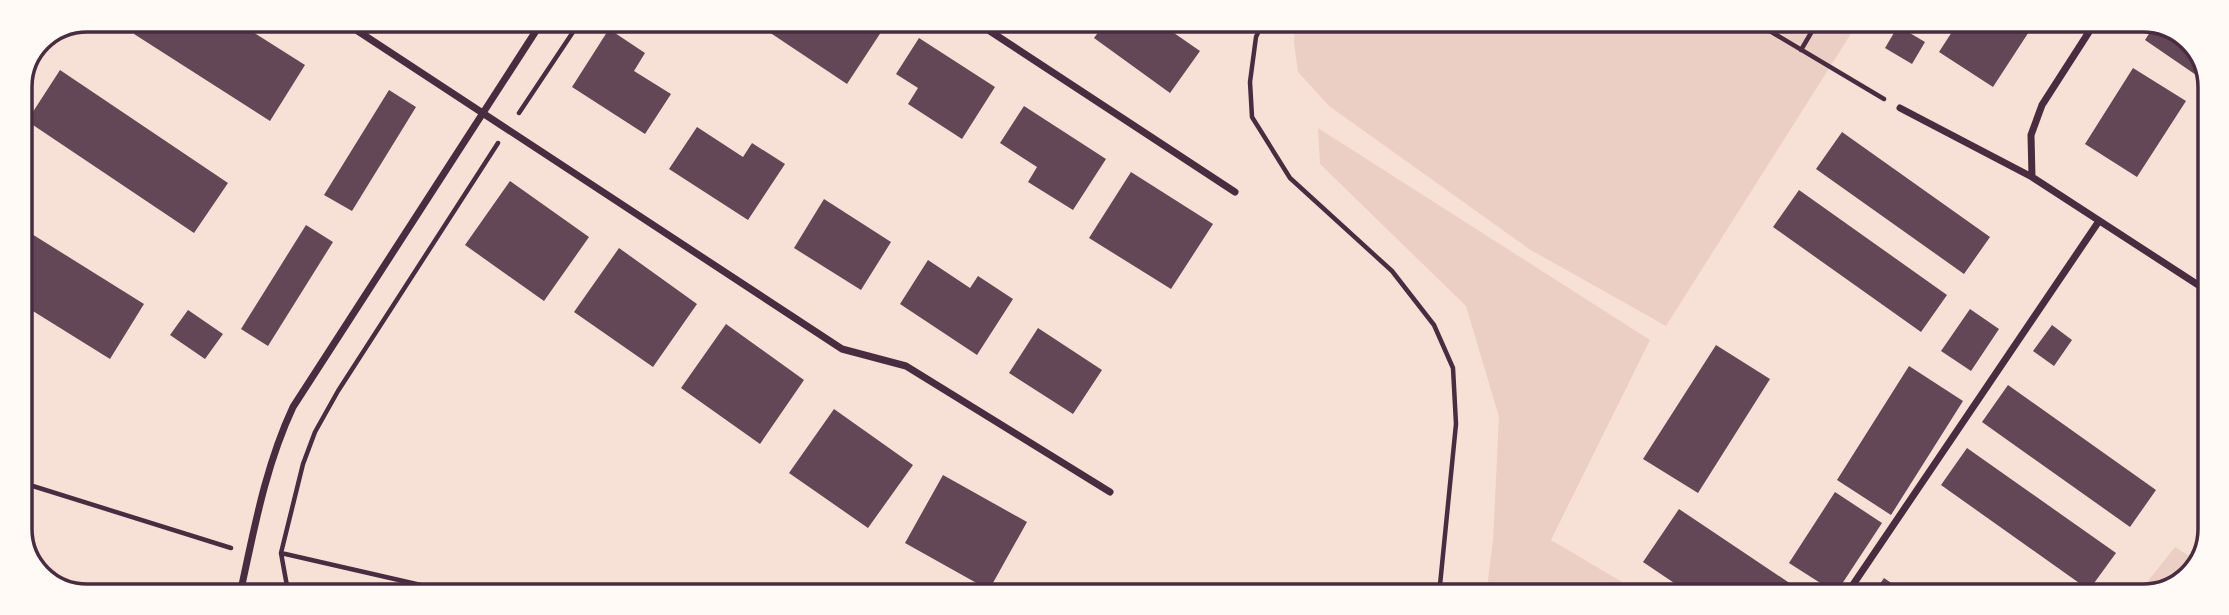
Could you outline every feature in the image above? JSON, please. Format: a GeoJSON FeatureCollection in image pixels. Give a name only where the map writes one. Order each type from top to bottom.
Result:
{"type":"FeatureCollection","features":[{"type":"Feature","properties":{"kind":"street"},"geometry":{"type":"LineString","coordinates":[[359,32],[842,349],[906,366],[1110,492]]}},
{"type":"Feature","properties":{"kind":"street"},"geometry":{"type":"LineString","coordinates":[[242,584],[264,483],[279,437],[293,407],[535,32]]}},
{"type":"Feature","properties":{"kind":"street"},"geometry":{"type":"LineString","coordinates":[[991,32],[1235,192]]}},
{"type":"Feature","properties":{"kind":"street"},"geometry":{"type":"LineString","coordinates":[[2032,177],[2031,135],[2042,105],[2089,32]]}},
{"type":"Feature","properties":{"kind":"street"},"geometry":{"type":"LineString","coordinates":[[1900,108],[2032,177],[2197,285]]}},
{"type":"Feature","properties":{"kind":"street"},"geometry":{"type":"LineString","coordinates":[[1853,584],[2099,221]]}},
{"type":"Feature","properties":{"kind":"path"},"geometry":{"type":"LineString","coordinates":[[287,584],[281,553],[303,464],[315,432],[338,391],[573,32]]}},
{"type":"Feature","properties":{"kind":"path"},"geometry":{"type":"LineString","coordinates":[[1258,32],[1250,82],[1252,117],[1290,178],[1392,271],[1434,325],[1453,368],[1456,424],[1440,584]]}},
{"type":"Feature","properties":{"kind":"path"},"geometry":{"type":"LineString","coordinates":[[1771,32],[1900,108]]}},
{"type":"Feature","properties":{"kind":"path"},"geometry":{"type":"LineString","coordinates":[[1801,50],[1812,32]]}},
{"type":"Feature","properties":{"kind":"path"},"geometry":{"type":"LineString","coordinates":[[32,486],[249,553]]}},
{"type":"Feature","properties":{"kind":"path"},"geometry":{"type":"LineString","coordinates":[[281,553],[416,584]]}},
{"type":"Feature","properties":{"kind":"shaded area"},"geometry":{"type":"Polygon","coordinates":[[[1294,32],[1852,32],[1666,326],[1529,249],[1329,106],[1298,72],[1294,32]]]}},
{"type":"Feature","properties":{"kind":"shaded area"},"geometry":{"type":"Polygon","coordinates":[[[1318,128],[1650,340],[1551,540],[1625,584],[1487,584],[1493,540],[1499,417],[1466,306],[1320,164],[1318,128]]]}},
{"type":"Feature","properties":{"kind":"shaded area"},"geometry":{"type":"Polygon","coordinates":[[[2175,547],[2190,556],[2184,565],[2167,578],[2146,584],[2175,547]]]}},
{"type":"Feature","properties":{"kind":"building"},"geometry":{"type":"Polygon","coordinates":[[[253,32],[305,65],[270,121],[134,34],[253,32]]]}},
{"type":"Feature","properties":{"kind":"building"},"geometry":{"type":"Polygon","coordinates":[[[607,32],[614,32],[645,53],[634,71],[671,94],[645,134],[572,87],[607,32]]]}},
{"type":"Feature","properties":{"kind":"building"},"geometry":{"type":"Polygon","coordinates":[[[769,32],[881,32],[847,84],[769,32]]]}},
{"type":"Feature","properties":{"kind":"building"},"geometry":{"type":"Polygon","coordinates":[[[1098,32],[1175,32],[1200,51],[1170,93],[1094,38],[1098,32]]]}},
{"type":"Feature","properties":{"kind":"building"},"geometry":{"type":"Polygon","coordinates":[[[1894,32],[1908,32],[1925,42],[1912,64],[1885,48],[1894,32]]]}},
{"type":"Feature","properties":{"kind":"building"},"geometry":{"type":"Polygon","coordinates":[[[1952,32],[2029,32],[1993,87],[1939,52],[1952,32]]]}},
{"type":"Feature","properties":{"kind":"building"},"geometry":{"type":"Polygon","coordinates":[[[2150,33],[2173,41],[2184,50],[2196,75],[2145,40],[2150,33]]]}},
{"type":"Feature","properties":{"kind":"building"},"geometry":{"type":"Polygon","coordinates":[[[919,38],[995,87],[962,139],[908,104],[918,88],[896,74],[919,38]]]}},
{"type":"Feature","properties":{"kind":"building"},"geometry":{"type":"Polygon","coordinates":[[[2133,68],[2186,101],[2137,177],[2085,144],[2133,68]]]}},
{"type":"Feature","properties":{"kind":"building"},"geometry":{"type":"Polygon","coordinates":[[[60,70],[228,183],[194,233],[32,124],[32,113],[60,70]]]}},
{"type":"Feature","properties":{"kind":"building"},"geometry":{"type":"Polygon","coordinates":[[[389,90],[416,107],[352,211],[324,195],[389,90]]]}},
{"type":"Feature","properties":{"kind":"building"},"geometry":{"type":"Polygon","coordinates":[[[1024,106],[1106,159],[1073,210],[1028,182],[1037,167],[1000,143],[1024,106]]]}},
{"type":"Feature","properties":{"kind":"building"},"geometry":{"type":"Polygon","coordinates":[[[697,127],[743,157],[752,143],[785,164],[748,220],[669,169],[697,127]]]}},
{"type":"Feature","properties":{"kind":"building"},"geometry":{"type":"Polygon","coordinates":[[[1842,132],[1990,237],[1964,274],[1816,169],[1842,132]]]}},
{"type":"Feature","properties":{"kind":"building"},"geometry":{"type":"Polygon","coordinates":[[[1131,172],[1213,224],[1171,289],[1089,238],[1131,172]]]}},
{"type":"Feature","properties":{"kind":"building"},"geometry":{"type":"Polygon","coordinates":[[[510,181],[589,237],[544,301],[465,245],[510,181]]]}},
{"type":"Feature","properties":{"kind":"building"},"geometry":{"type":"Polygon","coordinates":[[[1799,190],[1947,295],[1921,332],[1773,227],[1799,190]]]}},
{"type":"Feature","properties":{"kind":"building"},"geometry":{"type":"Polygon","coordinates":[[[824,199],[891,242],[861,290],[794,248],[824,199]]]}},
{"type":"Feature","properties":{"kind":"building"},"geometry":{"type":"Polygon","coordinates":[[[306,225],[333,242],[268,346],[241,329],[306,225]]]}},
{"type":"Feature","properties":{"kind":"building"},"geometry":{"type":"Polygon","coordinates":[[[32,234],[144,304],[110,359],[32,310],[32,234]]]}},
{"type":"Feature","properties":{"kind":"building"},"geometry":{"type":"Polygon","coordinates":[[[619,248],[697,304],[653,367],[574,312],[619,248]]]}},
{"type":"Feature","properties":{"kind":"building"},"geometry":{"type":"Polygon","coordinates":[[[928,260],[970,288],[978,276],[1013,299],[977,355],[900,304],[928,260]]]}},
{"type":"Feature","properties":{"kind":"building"},"geometry":{"type":"Polygon","coordinates":[[[1970,309],[1999,329],[1971,371],[1941,351],[1970,309]]]}},
{"type":"Feature","properties":{"kind":"building"},"geometry":{"type":"Polygon","coordinates":[[[188,310],[223,334],[205,359],[170,335],[188,310]]]}},
{"type":"Feature","properties":{"kind":"building"},"geometry":{"type":"Polygon","coordinates":[[[726,324],[804,380],[760,444],[681,388],[726,324]]]}},
{"type":"Feature","properties":{"kind":"building"},"geometry":{"type":"Polygon","coordinates":[[[2052,325],[2072,340],[2054,366],[2033,351],[2052,325]]]}},
{"type":"Feature","properties":{"kind":"building"},"geometry":{"type":"Polygon","coordinates":[[[1038,328],[1102,370],[1073,414],[1009,373],[1038,328]]]}},
{"type":"Feature","properties":{"kind":"building"},"geometry":{"type":"Polygon","coordinates":[[[1716,345],[1770,379],[1698,493],[1643,459],[1716,345]]]}},
{"type":"Feature","properties":{"kind":"building"},"geometry":{"type":"Polygon","coordinates":[[[1909,366],[1963,401],[1891,515],[1837,480],[1909,366]]]}},
{"type":"Feature","properties":{"kind":"building"},"geometry":{"type":"Polygon","coordinates":[[[2008,385],[2156,490],[2130,527],[1982,422],[2008,385]]]}},
{"type":"Feature","properties":{"kind":"building"},"geometry":{"type":"Polygon","coordinates":[[[834,409],[913,465],[868,528],[789,473],[834,409]]]}},
{"type":"Feature","properties":{"kind":"building"},"geometry":{"type":"Polygon","coordinates":[[[1967,448],[2116,553],[2093,584],[2081,584],[1941,485],[1967,448]]]}},
{"type":"Feature","properties":{"kind":"building"},"geometry":{"type":"Polygon","coordinates":[[[943,475],[1027,522],[992,584],[978,584],[905,543],[943,475]]]}},
{"type":"Feature","properties":{"kind":"building"},"geometry":{"type":"Polygon","coordinates":[[[1835,492],[1882,523],[1842,584],[1822,584],[1789,563],[1835,492]]]}},
{"type":"Feature","properties":{"kind":"building"},"geometry":{"type":"Polygon","coordinates":[[[1679,509],[1791,584],[1676,584],[1643,562],[1679,509]]]}},
{"type":"Feature","properties":{"kind":"building"},"geometry":{"type":"Polygon","coordinates":[[[1884,578],[1893,584],[1880,584],[1884,578]]]}}]}
